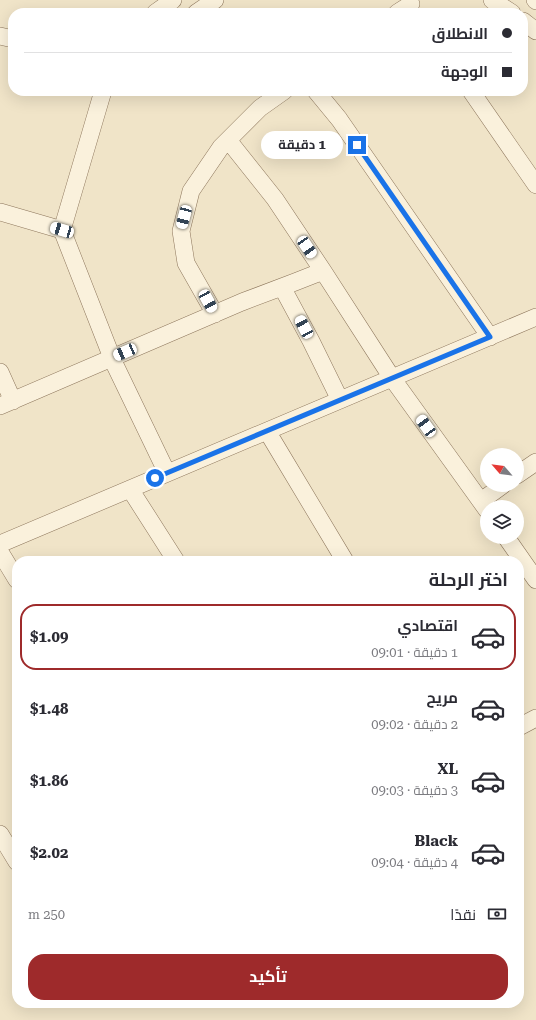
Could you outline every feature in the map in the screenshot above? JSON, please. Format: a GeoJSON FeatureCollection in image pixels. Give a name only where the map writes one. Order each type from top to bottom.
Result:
{"type":"FeatureCollection","features":[{"type":"Feature","properties":{"kind":"street"},"geometry":{"type":"LineString","coordinates":[[162,8],[173,0]]}},
{"type":"Feature","properties":{"kind":"street"},"geometry":{"type":"LineString","coordinates":[[203,8],[215,0]]}},
{"type":"Feature","properties":{"kind":"street"},"geometry":{"type":"LineString","coordinates":[[492,0],[504,8]]}},
{"type":"Feature","properties":{"kind":"street"},"geometry":{"type":"LineString","coordinates":[[528,25],[536,31]]}},
{"type":"Feature","properties":{"kind":"street"},"geometry":{"type":"LineString","coordinates":[[102,96],[62,230],[112,358],[167,473]]}},
{"type":"Feature","properties":{"kind":"street"},"geometry":{"type":"LineString","coordinates":[[215,314],[186,263],[180,231],[191,191],[228,140],[260,108],[277,96]]}},
{"type":"Feature","properties":{"kind":"street"},"geometry":{"type":"LineString","coordinates":[[320,96],[339,119],[490,337]]}},
{"type":"Feature","properties":{"kind":"street"},"geometry":{"type":"LineString","coordinates":[[475,96],[536,185]]}},
{"type":"Feature","properties":{"kind":"street"},"geometry":{"type":"LineString","coordinates":[[228,140],[275,199],[323,270],[392,378],[480,500]]}},
{"type":"Feature","properties":{"kind":"street"},"geometry":{"type":"LineString","coordinates":[[0,212],[62,230]]}},
{"type":"Feature","properties":{"kind":"street"},"geometry":{"type":"LineString","coordinates":[[0,372],[6,403],[242,302],[323,270]]}},
{"type":"Feature","properties":{"kind":"street"},"geometry":{"type":"LineString","coordinates":[[282,287],[340,400]]}},
{"type":"Feature","properties":{"kind":"street"},"geometry":{"type":"LineString","coordinates":[[0,544],[536,317]]}},
{"type":"Feature","properties":{"kind":"street"},"geometry":{"type":"LineString","coordinates":[[267,431],[342,556]]}},
{"type":"Feature","properties":{"kind":"street"},"geometry":{"type":"LineString","coordinates":[[524,470],[536,462]]}},
{"type":"Feature","properties":{"kind":"street"},"geometry":{"type":"LineString","coordinates":[[130,489],[173,556]]}},
{"type":"Feature","properties":{"kind":"street"},"geometry":{"type":"LineString","coordinates":[[489,500],[496,492]]}},
{"type":"Feature","properties":{"kind":"street"},"geometry":{"type":"LineString","coordinates":[[511,544],[519,556]]}},
{"type":"Feature","properties":{"kind":"street"},"geometry":{"type":"LineString","coordinates":[[0,552],[12,572]]}},
{"type":"Feature","properties":{"kind":"street"},"geometry":{"type":"LineString","coordinates":[[524,563],[536,580]]}},
{"type":"Feature","properties":{"kind":"street"},"geometry":{"type":"LineString","coordinates":[[524,724],[536,718]]}},
{"type":"Feature","properties":{"kind":"street"},"geometry":{"type":"LineString","coordinates":[[0,834],[12,854]]}},
{"type":"Feature","properties":{"kind":"route"},"geometry":{"type":"LineString","coordinates":[[155,478],[490,337],[357,145]]}}]}
